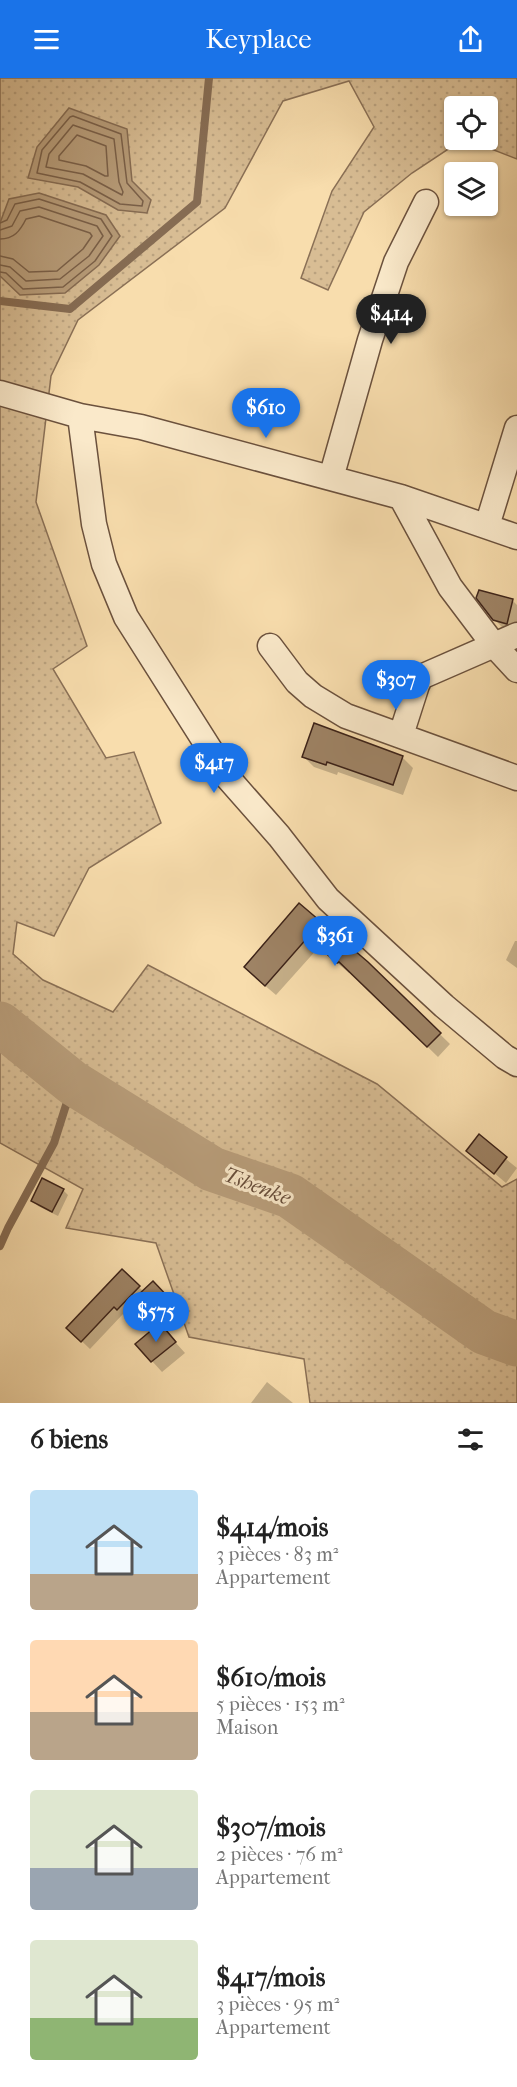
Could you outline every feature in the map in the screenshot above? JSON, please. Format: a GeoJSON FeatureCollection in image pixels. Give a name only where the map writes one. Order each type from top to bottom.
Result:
{"type":"FeatureCollection","features":[{"type":"Feature","properties":{"kind":"street"},"geometry":{"type":"LineString","coordinates":[[331,478],[370,340],[396,261],[426,202]]}},
{"type":"Feature","properties":{"kind":"street"},"geometry":{"type":"LineString","coordinates":[[0,393],[80,416],[141,427],[401,497],[517,537]]}},
{"type":"Feature","properties":{"kind":"street"},"geometry":{"type":"LineString","coordinates":[[80,416],[94,524],[104,564],[117,596],[126,617],[154,664],[228,778],[279,836],[328,899],[444,1006],[505,1057],[517,1064]]}},
{"type":"Feature","properties":{"kind":"street"},"geometry":{"type":"LineString","coordinates":[[487,526],[517,428]]}},
{"type":"Feature","properties":{"kind":"street"},"geometry":{"type":"LineString","coordinates":[[401,497],[440,572],[493,644],[517,670]]}},
{"type":"Feature","properties":{"kind":"street"},"geometry":{"type":"LineString","coordinates":[[401,735],[421,677],[517,635]]}},
{"type":"Feature","properties":{"kind":"street"},"geometry":{"type":"LineString","coordinates":[[270,646],[297,682],[313,696],[346,716],[517,778]]}},
{"type":"Feature","properties":{"kind":"shaded area"},"geometry":{"type":"Polygon","coordinates":[[[0,78],[517,78],[517,159],[494,150],[498,150],[498,96],[444,96],[444,150],[447,150],[412,173],[364,212],[328,290],[301,278],[332,191],[374,127],[349,81],[283,101],[225,208],[78,320],[51,376],[36,502],[87,646],[53,669],[106,758],[134,752],[161,823],[89,868],[54,936],[17,922],[13,954],[43,980],[113,1012],[148,965],[377,1084],[502,1187],[517,1179],[517,1403],[310,1403],[304,1359],[189,1337],[156,1243],[66,1228],[83,1189],[0,1143],[0,78]]]}},
{"type":"Feature","properties":{"kind":"water"},"geometry":{"type":"Polygon","coordinates":[[[69,108],[127,129],[132,181],[151,200],[147,213],[118,210],[78,187],[28,178],[37,147],[69,108]]]}},
{"type":"Feature","properties":{"kind":"water"},"geometry":{"type":"Polygon","coordinates":[[[39,193],[106,215],[120,236],[99,265],[65,293],[20,295],[0,276],[0,223],[9,199],[39,193]]]}},
{"type":"Feature","properties":{"kind":"building"},"geometry":{"type":"Polygon","coordinates":[[[479,590],[513,599],[507,624],[493,620],[476,598],[479,590]]]}},
{"type":"Feature","properties":{"kind":"building"},"geometry":{"type":"Polygon","coordinates":[[[314,723],[403,756],[393,785],[327,762],[326,765],[302,757],[314,723]]]}},
{"type":"Feature","properties":{"kind":"building"},"geometry":{"type":"Polygon","coordinates":[[[299,903],[368,962],[441,1033],[427,1047],[339,962],[337,963],[308,937],[265,986],[244,967],[299,903]]]}},
{"type":"Feature","properties":{"kind":"building"},"geometry":{"type":"Polygon","coordinates":[[[479,1134],[507,1157],[494,1174],[466,1151],[479,1134]]]}},
{"type":"Feature","properties":{"kind":"building"},"geometry":{"type":"Polygon","coordinates":[[[42,1178],[64,1189],[52,1212],[31,1201],[42,1178]]]}},
{"type":"Feature","properties":{"kind":"building"},"geometry":{"type":"Polygon","coordinates":[[[122,1269],[140,1286],[117,1310],[114,1307],[81,1342],[66,1328],[122,1269]]]}},
{"type":"Feature","properties":{"kind":"building"},"geometry":{"type":"Polygon","coordinates":[[[153,1281],[171,1300],[156,1315],[137,1296],[153,1281]]]}},
{"type":"Feature","properties":{"kind":"building"},"geometry":{"type":"Polygon","coordinates":[[[160,1323],[176,1342],[151,1362],[135,1344],[160,1323]]]}},
{"type":"Feature","properties":{"kind":"waterway"},"geometry":{"type":"LineString","coordinates":[[0,301],[70,309],[197,202],[209,78]]}},
{"type":"Feature","properties":{"kind":"waterway","name":"Tshenke"},"geometry":{"type":"LineString","coordinates":[[0,1024],[73,1083],[212,1169],[290,1196],[484,1332],[517,1344]]}},
{"type":"Feature","properties":{"kind":"waterway"},"geometry":{"type":"LineString","coordinates":[[0,1246],[54,1143],[73,1083]]}}]}
